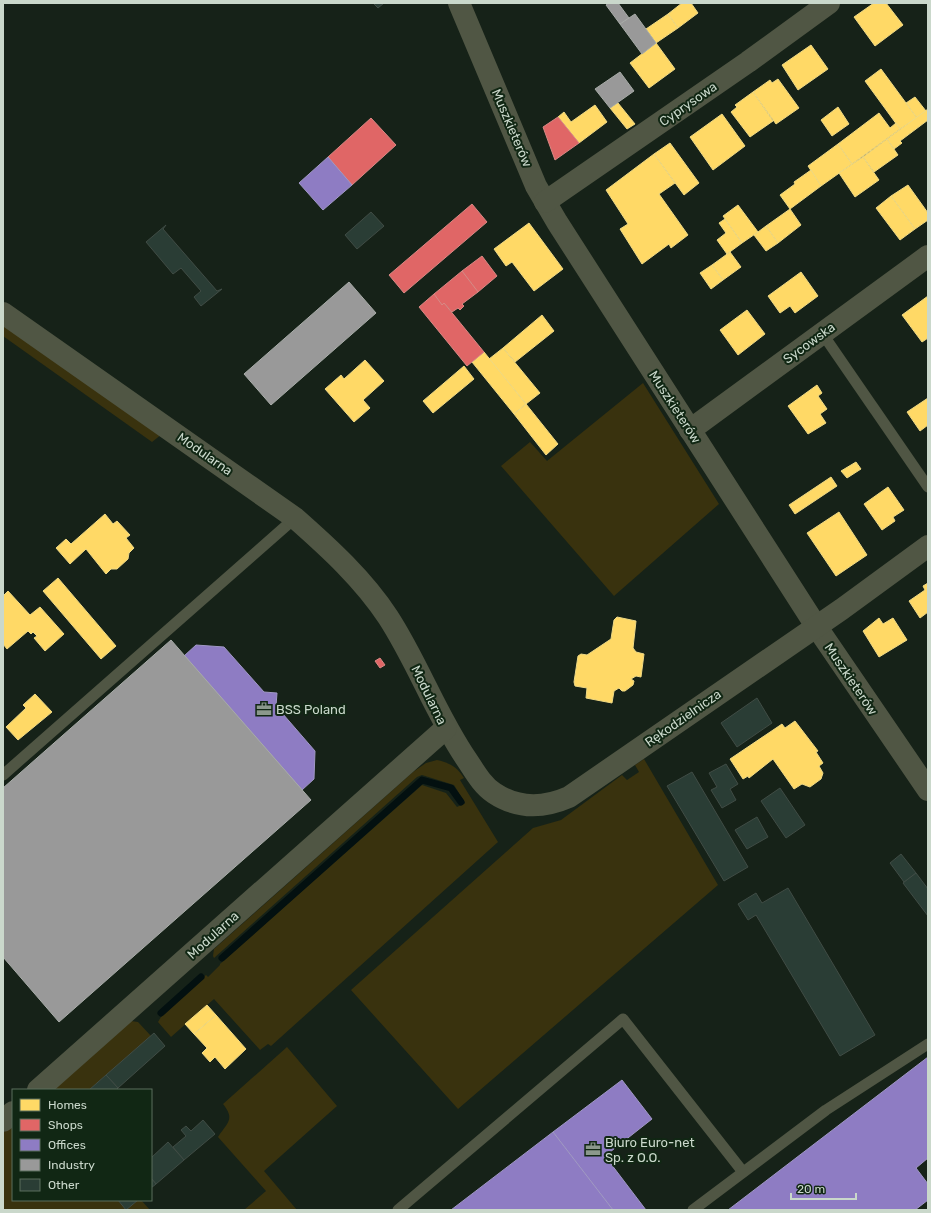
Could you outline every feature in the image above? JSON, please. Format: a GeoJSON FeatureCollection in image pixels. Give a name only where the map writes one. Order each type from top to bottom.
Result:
{"type":"FeatureCollection","features":[{"type":"Feature","properties":{"kind":"street","name":"Muszkieterów"},"geometry":{"type":"LineString","coordinates":[[459,3],[536,186],[545,202],[816,626],[928,790]]}},
{"type":"Feature","properties":{"kind":"street","name":"Cyprysowa"},"geometry":{"type":"LineString","coordinates":[[545,202],[748,62],[829,3]]}},
{"type":"Feature","properties":{"kind":"street","name":"Sycowska"},"geometry":{"type":"LineString","coordinates":[[690,430],[928,256]]}},
{"type":"Feature","properties":{"kind":"street","name":"Modularna"},"geometry":{"type":"LineString","coordinates":[[3,313],[296,518],[327,546],[354,574],[398,632],[446,728],[39,1089]]}},
{"type":"Feature","properties":{"kind":"street","name":"Rękodzielnicza"},"geometry":{"type":"LineString","coordinates":[[446,728],[480,779],[495,793],[511,801],[526,805],[553,804],[569,797],[816,626],[928,546]]}},
{"type":"Feature","properties":{"kind":"street"},"geometry":{"type":"LineString","coordinates":[[3,1121],[12,1113]]}},
{"type":"Feature","properties":{"kind":"lane"},"geometry":{"type":"LineString","coordinates":[[822,334],[928,487]]}},
{"type":"Feature","properties":{"kind":"lane"},"geometry":{"type":"LineString","coordinates":[[3,775],[296,518]]}},
{"type":"Feature","properties":{"kind":"lane"},"geometry":{"type":"LineString","coordinates":[[398,1210],[623,1019],[743,1172]]}},
{"type":"Feature","properties":{"kind":"lane"},"geometry":{"type":"LineString","coordinates":[[693,1210],[826,1110],[928,1044]]}},
{"type":"Feature","properties":{"kind":"shaded area"},"geometry":{"type":"Polygon","coordinates":[[[3,324],[162,434],[152,442],[3,336],[3,324]]]}},
{"type":"Feature","properties":{"kind":"shaded area"},"geometry":{"type":"Polygon","coordinates":[[[643,383],[719,504],[614,596],[501,466],[530,442],[547,461],[643,383]]]}},
{"type":"Feature","properties":{"kind":"shaded area"},"geometry":{"type":"Polygon","coordinates":[[[644,759],[718,885],[458,1109],[351,990],[533,828],[561,820],[622,775],[627,780],[639,772],[635,765],[644,759]]]}},
{"type":"Feature","properties":{"kind":"shaded area"},"geometry":{"type":"Polygon","coordinates":[[[437,760],[453,766],[459,771],[464,778],[460,780],[498,842],[271,1046],[268,1044],[260,1050],[214,999],[171,1037],[158,1022],[161,1017],[206,975],[208,977],[220,964],[422,785],[446,793],[457,807],[465,803],[454,785],[422,775],[417,777],[214,958],[214,949],[413,772],[426,763],[437,760]]]}},
{"type":"Feature","properties":{"kind":"shaded area"},"geometry":{"type":"Polygon","coordinates":[[[131,1021],[138,1022],[151,1036],[90,1089],[53,1089],[131,1021]]]}},
{"type":"Feature","properties":{"kind":"shaded area"},"geometry":{"type":"Polygon","coordinates":[[[287,1047],[337,1106],[264,1171],[297,1210],[244,1210],[266,1191],[218,1137],[229,1120],[229,1113],[223,1104],[287,1047]]]}},
{"type":"Feature","properties":{"kind":"shaded area"},"geometry":{"type":"Polygon","coordinates":[[[12,1125],[12,1201],[119,1201],[126,1210],[3,1210],[3,1133],[12,1125]]]}},
{"type":"Feature","properties":{"kind":"shaded area"},"geometry":{"type":"Polygon","coordinates":[[[137,1201],[142,1201],[150,1210],[126,1210],[137,1201]]]}},
{"type":"Feature","properties":{"kind":"building: Homes"},"geometry":{"type":"Polygon","coordinates":[[[682,3],[691,3],[698,13],[678,28],[668,14],[682,3]]]}},
{"type":"Feature","properties":{"kind":"building: Homes"},"geometry":{"type":"Polygon","coordinates":[[[874,3],[886,3],[903,25],[875,46],[854,17],[874,3]]]}},
{"type":"Feature","properties":{"kind":"building: Homes"},"geometry":{"type":"Polygon","coordinates":[[[668,14],[678,28],[656,43],[646,29],[668,14]]]}},
{"type":"Feature","properties":{"kind":"building: Homes"},"geometry":{"type":"Polygon","coordinates":[[[656,43],[675,69],[649,88],[630,63],[656,43]]]}},
{"type":"Feature","properties":{"kind":"building: Homes"},"geometry":{"type":"Polygon","coordinates":[[[811,45],[828,69],[798,90],[782,65],[811,45]]]}},
{"type":"Feature","properties":{"kind":"building: Homes"},"geometry":{"type":"Polygon","coordinates":[[[881,69],[917,118],[900,129],[865,81],[881,69]]]}},
{"type":"Feature","properties":{"kind":"building: Homes"},"geometry":{"type":"Polygon","coordinates":[[[778,79],[799,108],[776,124],[753,92],[770,80],[772,83],[778,79]]]}},
{"type":"Feature","properties":{"kind":"building: Homes"},"geometry":{"type":"Polygon","coordinates":[[[753,92],[773,121],[750,137],[731,112],[737,107],[735,105],[753,92]]]}},
{"type":"Feature","properties":{"kind":"building: Homes"},"geometry":{"type":"Polygon","coordinates":[[[915,97],[926,111],[917,118],[906,103],[915,97]]]}},
{"type":"Feature","properties":{"kind":"building: Homes"},"geometry":{"type":"Polygon","coordinates":[[[618,103],[635,124],[627,129],[610,108],[618,103]]]}},
{"type":"Feature","properties":{"kind":"building: Homes"},"geometry":{"type":"Polygon","coordinates":[[[595,105],[607,122],[579,143],[558,117],[564,112],[571,122],[595,105]]]}},
{"type":"Feature","properties":{"kind":"building: Homes"},"geometry":{"type":"Polygon","coordinates":[[[838,107],[849,124],[832,136],[821,120],[838,107]]]}},
{"type":"Feature","properties":{"kind":"building: Homes"},"geometry":{"type":"Polygon","coordinates":[[[928,109],[928,120],[900,141],[902,143],[894,149],[887,139],[928,109]]]}},
{"type":"Feature","properties":{"kind":"building: Homes"},"geometry":{"type":"Polygon","coordinates":[[[879,113],[890,128],[896,123],[900,129],[852,164],[838,144],[879,113]]]}},
{"type":"Feature","properties":{"kind":"building: Homes"},"geometry":{"type":"Polygon","coordinates":[[[722,114],[745,146],[713,170],[690,137],[722,114]]]}},
{"type":"Feature","properties":{"kind":"building: Homes"},"geometry":{"type":"Polygon","coordinates":[[[887,139],[898,155],[874,172],[863,157],[887,139]]]}},
{"type":"Feature","properties":{"kind":"building: Homes"},"geometry":{"type":"Polygon","coordinates":[[[670,143],[699,183],[684,195],[654,154],[670,143]]]}},
{"type":"Feature","properties":{"kind":"building: Homes"},"geometry":{"type":"Polygon","coordinates":[[[838,144],[852,164],[821,186],[808,166],[838,144]]]}},
{"type":"Feature","properties":{"kind":"building: Homes"},"geometry":{"type":"Polygon","coordinates":[[[654,154],[675,183],[659,194],[688,235],[671,248],[669,244],[642,264],[620,229],[628,224],[606,190],[654,154]]]}},
{"type":"Feature","properties":{"kind":"building: Homes"},"geometry":{"type":"Polygon","coordinates":[[[863,157],[879,180],[855,197],[839,173],[863,157]]]}},
{"type":"Feature","properties":{"kind":"building: Homes"},"geometry":{"type":"Polygon","coordinates":[[[811,170],[821,186],[790,209],[780,195],[795,184],[794,182],[811,170]]]}},
{"type":"Feature","properties":{"kind":"building: Homes"},"geometry":{"type":"Polygon","coordinates":[[[908,185],[928,213],[928,220],[915,229],[891,196],[908,185]]]}},
{"type":"Feature","properties":{"kind":"building: Homes"},"geometry":{"type":"Polygon","coordinates":[[[891,196],[915,229],[900,240],[876,208],[891,196]]]}},
{"type":"Feature","properties":{"kind":"building: Homes"},"geometry":{"type":"Polygon","coordinates":[[[738,205],[758,232],[742,243],[723,216],[738,205]]]}},
{"type":"Feature","properties":{"kind":"building: Homes"},"geometry":{"type":"Polygon","coordinates":[[[790,209],[801,225],[778,243],[766,226],[790,209]]]}},
{"type":"Feature","properties":{"kind":"building: Homes"},"geometry":{"type":"Polygon","coordinates":[[[725,219],[742,243],[727,254],[717,240],[726,233],[719,223],[725,219]]]}},
{"type":"Feature","properties":{"kind":"building: Homes"},"geometry":{"type":"Polygon","coordinates":[[[529,223],[563,269],[534,291],[512,262],[506,266],[494,249],[529,223]]]}},
{"type":"Feature","properties":{"kind":"building: Homes"},"geometry":{"type":"Polygon","coordinates":[[[766,226],[778,243],[766,251],[754,235],[766,226]]]}},
{"type":"Feature","properties":{"kind":"building: Homes"},"geometry":{"type":"Polygon","coordinates":[[[730,252],[741,267],[723,280],[712,265],[730,252]]]}},
{"type":"Feature","properties":{"kind":"building: Homes"},"geometry":{"type":"Polygon","coordinates":[[[712,265],[723,280],[711,289],[700,273],[712,265]]]}},
{"type":"Feature","properties":{"kind":"building: Homes"},"geometry":{"type":"Polygon","coordinates":[[[801,272],[818,296],[795,313],[790,306],[780,313],[768,296],[801,272]]]}},
{"type":"Feature","properties":{"kind":"building: Homes"},"geometry":{"type":"Polygon","coordinates":[[[928,296],[928,338],[922,342],[902,315],[928,296]]]}},
{"type":"Feature","properties":{"kind":"building: Homes"},"geometry":{"type":"Polygon","coordinates":[[[747,310],[765,334],[738,355],[720,330],[747,310]]]}},
{"type":"Feature","properties":{"kind":"building: Homes"},"geometry":{"type":"Polygon","coordinates":[[[542,315],[554,331],[515,362],[503,348],[542,315]]]}},
{"type":"Feature","properties":{"kind":"building: Homes"},"geometry":{"type":"Polygon","coordinates":[[[503,348],[540,393],[526,404],[489,359],[503,348]]]}},
{"type":"Feature","properties":{"kind":"building: Homes"},"geometry":{"type":"Polygon","coordinates":[[[484,352],[526,404],[514,414],[472,362],[484,352]]]}},
{"type":"Feature","properties":{"kind":"building: Homes"},"geometry":{"type":"Polygon","coordinates":[[[365,360],[384,381],[363,400],[370,408],[354,422],[325,389],[341,375],[344,379],[365,360]]]}},
{"type":"Feature","properties":{"kind":"building: Homes"},"geometry":{"type":"Polygon","coordinates":[[[464,366],[474,379],[433,413],[423,401],[464,366]]]}},
{"type":"Feature","properties":{"kind":"building: Homes"},"geometry":{"type":"Polygon","coordinates":[[[817,385],[822,393],[818,396],[827,409],[820,414],[826,423],[808,434],[788,406],[817,385]]]}},
{"type":"Feature","properties":{"kind":"building: Homes"},"geometry":{"type":"Polygon","coordinates":[[[928,398],[928,425],[920,431],[907,412],[928,398]]]}},
{"type":"Feature","properties":{"kind":"building: Homes"},"geometry":{"type":"Polygon","coordinates":[[[526,404],[558,444],[546,455],[514,414],[526,404]]]}},
{"type":"Feature","properties":{"kind":"building: Homes"},"geometry":{"type":"Polygon","coordinates":[[[856,462],[861,469],[847,478],[841,471],[856,462]]]}},
{"type":"Feature","properties":{"kind":"building: Homes"},"geometry":{"type":"Polygon","coordinates":[[[831,477],[837,486],[795,514],[789,505],[831,477]]]}},
{"type":"Feature","properties":{"kind":"building: Homes"},"geometry":{"type":"Polygon","coordinates":[[[888,487],[904,510],[893,517],[895,521],[882,530],[864,504],[888,487]]]}},
{"type":"Feature","properties":{"kind":"building: Homes"},"geometry":{"type":"Polygon","coordinates":[[[839,512],[867,555],[836,576],[807,533],[839,512]]]}},
{"type":"Feature","properties":{"kind":"building: Homes"},"geometry":{"type":"Polygon","coordinates":[[[105,514],[113,524],[117,521],[130,535],[126,538],[134,548],[129,553],[128,559],[117,569],[111,569],[106,574],[86,549],[70,564],[56,548],[66,539],[71,544],[105,514]]]}},
{"type":"Feature","properties":{"kind":"building: Homes"},"geometry":{"type":"Polygon","coordinates":[[[58,578],[116,646],[101,659],[43,591],[58,578]]]}},
{"type":"Feature","properties":{"kind":"building: Homes"},"geometry":{"type":"Polygon","coordinates":[[[928,583],[928,612],[920,618],[909,601],[925,590],[923,586],[928,583]]]}},
{"type":"Feature","properties":{"kind":"building: Homes"},"geometry":{"type":"Polygon","coordinates":[[[8,591],[30,615],[40,607],[64,634],[45,651],[34,638],[37,636],[33,632],[31,634],[28,631],[7,649],[3,644],[3,596],[8,591]]]}},
{"type":"Feature","properties":{"kind":"building: Homes"},"geometry":{"type":"Polygon","coordinates":[[[617,617],[636,621],[633,648],[636,652],[644,654],[641,677],[636,676],[631,679],[634,681],[633,685],[625,691],[622,691],[619,688],[614,691],[612,703],[586,698],[587,688],[575,686],[574,682],[578,656],[581,654],[587,655],[611,639],[614,620],[617,617]]]}},
{"type":"Feature","properties":{"kind":"building: Homes"},"geometry":{"type":"Polygon","coordinates":[[[879,618],[883,624],[893,618],[907,640],[879,657],[863,631],[879,618]]]}},
{"type":"Feature","properties":{"kind":"building: Homes"},"geometry":{"type":"Polygon","coordinates":[[[35,694],[52,712],[18,740],[6,727],[26,708],[23,705],[35,694]]]}},
{"type":"Feature","properties":{"kind":"building: Homes"},"geometry":{"type":"Polygon","coordinates":[[[795,721],[818,751],[816,752],[823,763],[819,766],[823,773],[821,779],[810,787],[802,784],[794,789],[773,759],[749,778],[748,776],[743,779],[730,759],[782,724],[785,728],[795,721]]]}},
{"type":"Feature","properties":{"kind":"building: Homes"},"geometry":{"type":"Polygon","coordinates":[[[207,1005],[216,1015],[194,1034],[185,1024],[207,1005]]]}},
{"type":"Feature","properties":{"kind":"building: Homes"},"geometry":{"type":"Polygon","coordinates":[[[216,1015],[246,1049],[225,1069],[215,1057],[210,1062],[202,1053],[207,1048],[194,1034],[216,1015]]]}},
{"type":"Feature","properties":{"kind":"building: Shops"},"geometry":{"type":"Polygon","coordinates":[[[558,117],[579,143],[555,160],[543,127],[558,117]]]}},
{"type":"Feature","properties":{"kind":"building: Shops"},"geometry":{"type":"Polygon","coordinates":[[[371,118],[396,145],[352,185],[328,157],[371,118]]]}},
{"type":"Feature","properties":{"kind":"building: Shops"},"geometry":{"type":"Polygon","coordinates":[[[472,204],[487,222],[404,293],[389,275],[472,204]]]}},
{"type":"Feature","properties":{"kind":"building: Shops"},"geometry":{"type":"Polygon","coordinates":[[[482,256],[497,276],[478,292],[462,271],[482,256]]]}},
{"type":"Feature","properties":{"kind":"building: Shops"},"geometry":{"type":"Polygon","coordinates":[[[462,271],[478,292],[462,304],[464,306],[460,310],[458,308],[452,312],[444,303],[442,305],[434,294],[462,271]]]}},
{"type":"Feature","properties":{"kind":"building: Shops"},"geometry":{"type":"Polygon","coordinates":[[[434,294],[442,305],[444,303],[484,352],[467,366],[419,307],[434,294]]]}},
{"type":"Feature","properties":{"kind":"building: Shops"},"geometry":{"type":"Polygon","coordinates":[[[380,658],[385,665],[380,668],[375,661],[380,658]]]}},
{"type":"Feature","properties":{"kind":"building: Offices"},"geometry":{"type":"Polygon","coordinates":[[[328,157],[352,185],[323,210],[299,183],[328,157]]]}},
{"type":"Feature","properties":{"kind":"building: Offices"},"geometry":{"type":"Polygon","coordinates":[[[196,645],[224,647],[264,692],[277,693],[276,706],[315,751],[314,779],[302,790],[184,656],[196,645]]]}},
{"type":"Feature","properties":{"kind":"building: Offices"},"geometry":{"type":"Polygon","coordinates":[[[928,1057],[928,1158],[916,1168],[928,1184],[928,1200],[915,1210],[728,1210],[928,1057]]]}},
{"type":"Feature","properties":{"kind":"building: Offices"},"geometry":{"type":"Polygon","coordinates":[[[622,1080],[652,1119],[605,1156],[646,1210],[613,1210],[553,1132],[622,1080]]]}},
{"type":"Feature","properties":{"kind":"building: Offices"},"geometry":{"type":"Polygon","coordinates":[[[553,1132],[613,1210],[451,1210],[553,1132]]]}},
{"type":"Feature","properties":{"kind":"building: Industry"},"geometry":{"type":"Polygon","coordinates":[[[609,3],[618,3],[629,18],[620,24],[606,5],[609,3]]]}},
{"type":"Feature","properties":{"kind":"building: Industry"},"geometry":{"type":"Polygon","coordinates":[[[635,14],[656,43],[642,54],[620,24],[635,14]]]}},
{"type":"Feature","properties":{"kind":"building: Industry"},"geometry":{"type":"Polygon","coordinates":[[[620,72],[634,91],[610,108],[595,89],[620,72]]]}},
{"type":"Feature","properties":{"kind":"building: Industry"},"geometry":{"type":"Polygon","coordinates":[[[349,282],[376,313],[271,405],[244,374],[349,282]]]}},
{"type":"Feature","properties":{"kind":"building: Industry"},"geometry":{"type":"Polygon","coordinates":[[[171,640],[311,800],[59,1022],[3,957],[3,788],[171,640]]]}},
{"type":"Feature","properties":{"kind":"building: Other"},"geometry":{"type":"Polygon","coordinates":[[[373,3],[384,3],[378,8],[373,3]]]}},
{"type":"Feature","properties":{"kind":"building: Other"},"geometry":{"type":"Polygon","coordinates":[[[371,212],[384,226],[357,249],[345,235],[371,212]]]}},
{"type":"Feature","properties":{"kind":"building: Other"},"geometry":{"type":"Polygon","coordinates":[[[166,225],[163,229],[217,291],[222,289],[201,306],[194,297],[201,291],[181,268],[173,274],[146,242],[166,225]]]}},
{"type":"Feature","properties":{"kind":"building: Other"},"geometry":{"type":"Polygon","coordinates":[[[757,698],[772,723],[737,747],[721,723],[757,698]]]}},
{"type":"Feature","properties":{"kind":"building: Other"},"geometry":{"type":"Polygon","coordinates":[[[726,764],[738,784],[730,789],[736,800],[722,808],[711,790],[717,787],[709,773],[726,764]]]}},
{"type":"Feature","properties":{"kind":"building: Other"},"geometry":{"type":"Polygon","coordinates":[[[692,772],[748,867],[724,881],[667,786],[692,772]]]}},
{"type":"Feature","properties":{"kind":"building: Other"},"geometry":{"type":"Polygon","coordinates":[[[780,788],[805,825],[786,838],[761,801],[780,788]]]}},
{"type":"Feature","properties":{"kind":"building: Other"},"geometry":{"type":"Polygon","coordinates":[[[757,817],[768,837],[747,849],[735,830],[757,817]]]}},
{"type":"Feature","properties":{"kind":"building: Other"},"geometry":{"type":"Polygon","coordinates":[[[901,854],[916,873],[904,882],[890,863],[901,854]]]}},
{"type":"Feature","properties":{"kind":"building: Other"},"geometry":{"type":"Polygon","coordinates":[[[916,873],[928,889],[928,916],[903,883],[916,873]]]}},
{"type":"Feature","properties":{"kind":"building: Other"},"geometry":{"type":"Polygon","coordinates":[[[788,888],[875,1035],[840,1056],[756,915],[748,920],[738,904],[756,893],[762,903],[788,888]]]}},
{"type":"Feature","properties":{"kind":"building: Other"},"geometry":{"type":"Polygon","coordinates":[[[154,1033],[165,1046],[118,1088],[106,1075],[154,1033]]]}},
{"type":"Feature","properties":{"kind":"building: Other"},"geometry":{"type":"Polygon","coordinates":[[[106,1075],[118,1088],[117,1089],[90,1089],[106,1075]]]}},
{"type":"Feature","properties":{"kind":"building: Other"},"geometry":{"type":"Polygon","coordinates":[[[203,1120],[215,1134],[184,1160],[173,1147],[186,1136],[181,1130],[186,1126],[191,1131],[203,1120]]]}},
{"type":"Feature","properties":{"kind":"building: Other"},"geometry":{"type":"Polygon","coordinates":[[[168,1142],[184,1160],[156,1184],[152,1179],[152,1157],[168,1142]]]}},
{"type":"Feature","properties":{"kind":"building: Other"},"geometry":{"type":"Polygon","coordinates":[[[152,1179],[156,1184],[152,1187],[152,1179]]]}},
{"type":"Feature","properties":{"kind":"building: Other"},"geometry":{"type":"Polygon","coordinates":[[[119,1201],[137,1201],[126,1210],[119,1201]]]}},
{"type":"Feature","properties":{"kind":"waterway"},"geometry":{"type":"LineString","coordinates":[[222,958],[422,780],[451,788],[461,802]]}},
{"type":"Feature","properties":{"kind":"waterway"},"geometry":{"type":"LineString","coordinates":[[161,1013],[201,977]]}},
{"type":"Feature","properties":{"kind":"place","name":"BSS Poland"},"geometry":{"type":"Point","coordinates":[264,709]}},
{"type":"Feature","properties":{"kind":"place","name":"Biuro Euro-net Sp. z O.O."},"geometry":{"type":"Point","coordinates":[593,1149]}}]}
